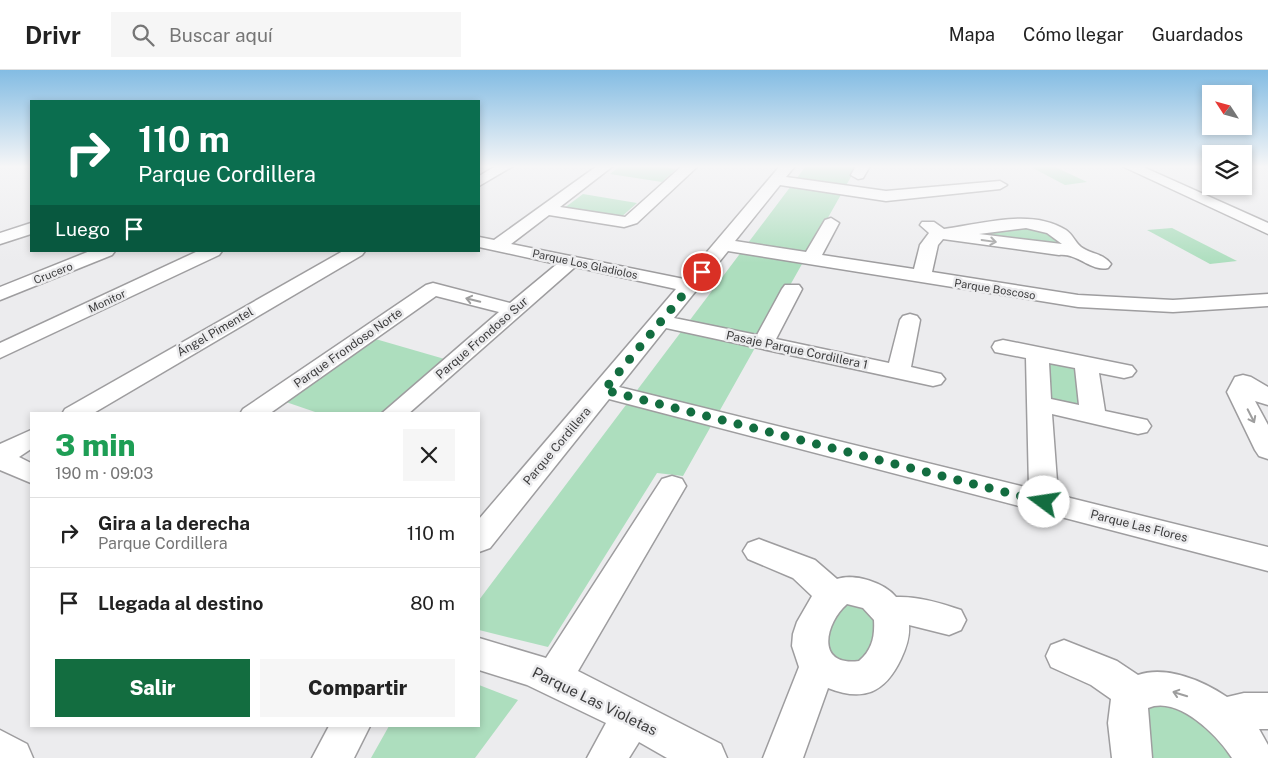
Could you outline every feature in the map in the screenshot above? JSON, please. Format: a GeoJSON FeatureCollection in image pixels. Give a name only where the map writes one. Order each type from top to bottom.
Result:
{"type":"FeatureCollection","features":[{"type":"Feature","properties":{"kind":"street"},"geometry":{"type":"LineString","coordinates":[[495,241],[548,210],[564,198]]}},
{"type":"Feature","properties":{"kind":"street"},"geometry":{"type":"LineString","coordinates":[[548,210],[624,222],[631,220],[654,198]]}},
{"type":"Feature","properties":{"kind":"street","name":"Parque Cordillera"},"geometry":{"type":"LineString","coordinates":[[480,539],[763,198]]}},
{"type":"Feature","properties":{"kind":"street"},"geometry":{"type":"LineString","coordinates":[[811,259],[844,198]]}},
{"type":"Feature","properties":{"kind":"street"},"geometry":{"type":"LineString","coordinates":[[1199,198],[1268,230]]}},
{"type":"Feature","properties":{"kind":"street"},"geometry":{"type":"LineString","coordinates":[[934,229],[1026,223],[1031,218],[1073,246],[1071,250]]}},
{"type":"Feature","properties":{"kind":"street"},"geometry":{"type":"LineString","coordinates":[[0,239],[30,228]]}},
{"type":"Feature","properties":{"kind":"street"},"geometry":{"type":"LineString","coordinates":[[934,229],[1047,249],[1071,250],[1087,255],[1102,264]]}},
{"type":"Feature","properties":{"kind":"street"},"geometry":{"type":"LineString","coordinates":[[921,277],[934,229]]}},
{"type":"Feature","properties":{"kind":"street","name":"Parque Los Gladiolos"},"geometry":{"type":"LineString","coordinates":[[495,241],[571,261],[690,286]]}},
{"type":"Feature","properties":{"kind":"street","name":"Parque Boscoso"},"geometry":{"type":"LineString","coordinates":[[725,245],[1043,297],[1114,304],[1182,306],[1268,300]]}},
{"type":"Feature","properties":{"kind":"street","name":"Crucero"},"geometry":{"type":"LineString","coordinates":[[0,294],[104,252]]}},
{"type":"Feature","properties":{"kind":"street","name":"Monitor"},"geometry":{"type":"LineString","coordinates":[[0,351],[211,252]]}},
{"type":"Feature","properties":{"kind":"street","name":"Ángel Pimentel"},"geometry":{"type":"LineString","coordinates":[[77,412],[354,252]]}},
{"type":"Feature","properties":{"kind":"street","name":"Parque Frondoso Sur"},"geometry":{"type":"LineString","coordinates":[[394,412],[571,261]]}},
{"type":"Feature","properties":{"kind":"street","name":"Parque Frondoso Norte"},"geometry":{"type":"LineString","coordinates":[[266,411],[433,289],[514,310]]}},
{"type":"Feature","properties":{"kind":"street"},"geometry":{"type":"LineString","coordinates":[[763,343],[792,289]]}},
{"type":"Feature","properties":{"kind":"street"},"geometry":{"type":"LineString","coordinates":[[898,372],[910,320]]}},
{"type":"Feature","properties":{"kind":"street","name":"Pasaje Parque Cordillera 1"},"geometry":{"type":"LineString","coordinates":[[661,321],[933,379]]}},
{"type":"Feature","properties":{"kind":"street"},"geometry":{"type":"LineString","coordinates":[[1002,347],[1124,371]]}},
{"type":"Feature","properties":{"kind":"street"},"geometry":{"type":"LineString","coordinates":[[1038,354],[1044,502]]}},
{"type":"Feature","properties":{"kind":"street"},"geometry":{"type":"LineString","coordinates":[[1086,363],[1093,416]]}},
{"type":"Feature","properties":{"kind":"street"},"geometry":{"type":"LineString","coordinates":[[1243,382],[1268,379]]}},
{"type":"Feature","properties":{"kind":"street"},"geometry":{"type":"LineString","coordinates":[[1243,382],[1268,398]]}},
{"type":"Feature","properties":{"kind":"street"},"geometry":{"type":"LineString","coordinates":[[1243,382],[1239,392],[1268,450]]}},
{"type":"Feature","properties":{"kind":"street","name":"Parque Las Flores"},"geometry":{"type":"LineString","coordinates":[[604,390],[1268,559]]}},
{"type":"Feature","properties":{"kind":"street"},"geometry":{"type":"LineString","coordinates":[[1040,404],[1138,426]]}},
{"type":"Feature","properties":{"kind":"street"},"geometry":{"type":"LineString","coordinates":[[30,439],[0,458],[30,473]]}},
{"type":"Feature","properties":{"kind":"street"},"geometry":{"type":"LineString","coordinates":[[554,678],[672,486]]}},
{"type":"Feature","properties":{"kind":"street"},"geometry":{"type":"LineString","coordinates":[[759,551],[804,569],[832,594]]}},
{"type":"Feature","properties":{"kind":"street"},"geometry":{"type":"LineString","coordinates":[[844,590],[863,592],[882,604],[888,612],[892,622],[889,645],[879,668],[870,675],[851,678],[839,676],[818,666],[811,651],[812,632],[820,608],[832,594],[844,590]]}},
{"type":"Feature","properties":{"kind":"street"},"geometry":{"type":"LineString","coordinates":[[888,612],[909,611],[949,620]]}},
{"type":"Feature","properties":{"kind":"street","name":"Parque Las Violetas"},"geometry":{"type":"LineString","coordinates":[[480,654],[503,659],[554,678],[707,758]]}},
{"type":"Feature","properties":{"kind":"street"},"geometry":{"type":"LineString","coordinates":[[1064,656],[1104,673],[1135,694]]}},
{"type":"Feature","properties":{"kind":"street"},"geometry":{"type":"LineString","coordinates":[[783,758],[818,666]]}},
{"type":"Feature","properties":{"kind":"street"},"geometry":{"type":"LineString","coordinates":[[1132,758],[1129,700],[1135,694],[1150,688],[1200,700],[1222,716],[1248,746],[1253,758]]}},
{"type":"Feature","properties":{"kind":"street"},"geometry":{"type":"LineString","coordinates":[[1222,716],[1244,711],[1268,711]]}},
{"type":"Feature","properties":{"kind":"street"},"geometry":{"type":"LineString","coordinates":[[607,758],[631,718]]}},
{"type":"Feature","properties":{"kind":"street"},"geometry":{"type":"LineString","coordinates":[[332,758],[350,727]]}},
{"type":"Feature","properties":{"kind":"street"},"geometry":{"type":"LineString","coordinates":[[0,750],[13,758]]}},
{"type":"Feature","properties":{"kind":"green space"},"geometry":{"type":"Polygon","coordinates":[[[578,198],[608,198],[637,203],[619,219],[563,209],[578,198]]]}},
{"type":"Feature","properties":{"kind":"green space"},"geometry":{"type":"Polygon","coordinates":[[[782,198],[839,198],[683,476],[657,473],[548,647],[480,630],[480,599],[782,198]]]}},
{"type":"Feature","properties":{"kind":"green space"},"geometry":{"type":"Polygon","coordinates":[[[1036,226],[1066,243],[1065,247],[968,233],[1036,226]]]}},
{"type":"Feature","properties":{"kind":"green space"},"geometry":{"type":"Polygon","coordinates":[[[1172,228],[1237,261],[1210,264],[1147,230],[1172,228]]]}},
{"type":"Feature","properties":{"kind":"green space"},"geometry":{"type":"Polygon","coordinates":[[[372,338],[448,360],[384,412],[315,412],[283,401],[372,338]]]}},
{"type":"Feature","properties":{"kind":"green space"},"geometry":{"type":"Polygon","coordinates":[[[1048,362],[1077,368],[1081,409],[1050,402],[1048,362]]]}},
{"type":"Feature","properties":{"kind":"green space"},"geometry":{"type":"Polygon","coordinates":[[[847,603],[868,605],[884,630],[862,663],[837,663],[829,649],[828,635],[831,623],[838,611],[847,603]]]}},
{"type":"Feature","properties":{"kind":"green space"},"geometry":{"type":"Polygon","coordinates":[[[480,685],[518,700],[475,758],[371,758],[388,727],[480,727],[480,685]]]}},
{"type":"Feature","properties":{"kind":"green space"},"geometry":{"type":"Polygon","coordinates":[[[1149,702],[1184,704],[1235,758],[1144,758],[1141,716],[1149,702]]]}},
{"type":"Feature","properties":{"kind":"route"},"geometry":{"type":"LineString","coordinates":[[702,272],[604,390],[1044,502]]}}]}
